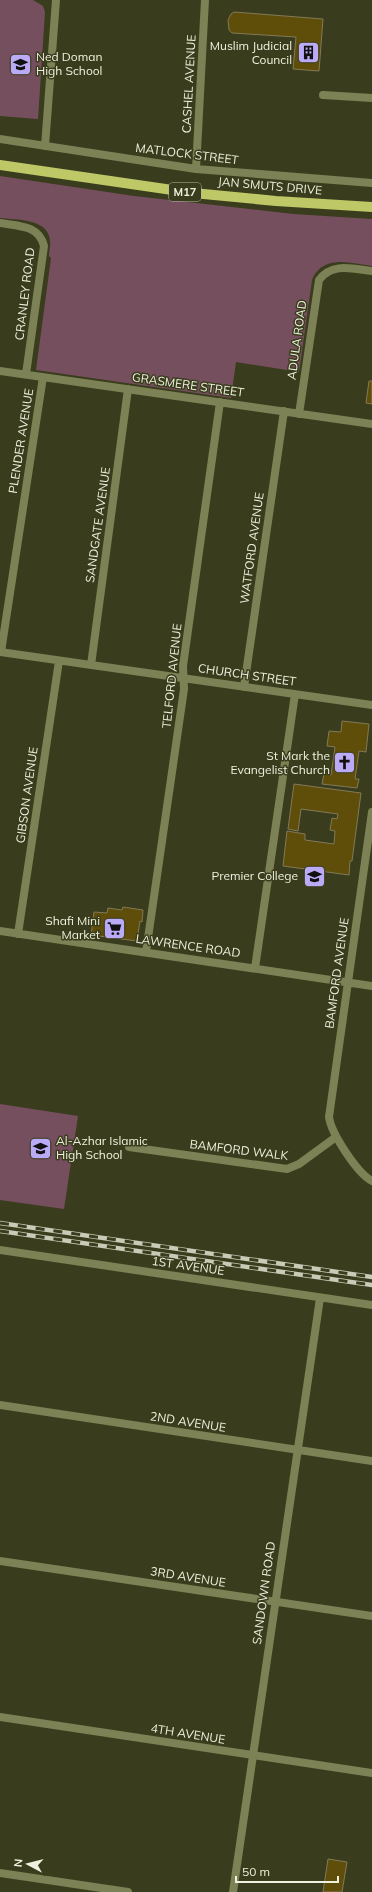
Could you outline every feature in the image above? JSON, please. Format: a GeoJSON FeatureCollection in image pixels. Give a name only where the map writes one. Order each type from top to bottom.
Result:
{"type":"FeatureCollection","features":[{"type":"Feature","properties":{"kind":"main road","name":"JAN SMUTS DRIVE"},"geometry":{"type":"LineString","coordinates":[[0,165],[193,193],[276,201],[372,207]]}},
{"type":"Feature","properties":{"kind":"street"},"geometry":{"type":"LineString","coordinates":[[45,146],[56,0]]}},
{"type":"Feature","properties":{"kind":"street","name":"CASHEL AVENUE"},"geometry":{"type":"LineString","coordinates":[[196,169],[205,0]]}},
{"type":"Feature","properties":{"kind":"street"},"geometry":{"type":"LineString","coordinates":[[323,95],[372,98]]}},
{"type":"Feature","properties":{"kind":"street","name":"MATLOCK STREET"},"geometry":{"type":"LineString","coordinates":[[0,140],[196,169],[372,182]]}},
{"type":"Feature","properties":{"kind":"street","name":"CRANLEY ROAD"},"geometry":{"type":"LineString","coordinates":[[0,223],[24,226],[34,230],[41,237],[44,246],[26,374]]}},
{"type":"Feature","properties":{"kind":"street","name":"ADULA ROAD"},"geometry":{"type":"LineString","coordinates":[[299,414],[318,286],[322,276],[327,272],[343,268],[372,271]]}},
{"type":"Feature","properties":{"kind":"street","name":"GRASMERE STREET"},"geometry":{"type":"LineString","coordinates":[[0,370],[372,424]]}},
{"type":"Feature","properties":{"kind":"street","name":"PLENDER AVENUE"},"geometry":{"type":"LineString","coordinates":[[0,652],[43,377]]}},
{"type":"Feature","properties":{"kind":"street","name":"SANDGATE AVENUE"},"geometry":{"type":"LineString","coordinates":[[91,665],[128,389]]}},
{"type":"Feature","properties":{"kind":"street","name":"TELFORD AVENUE"},"geometry":{"type":"LineString","coordinates":[[146,952],[184,689],[183,666],[220,402]]}},
{"type":"Feature","properties":{"kind":"street","name":"WATFORD AVENUE"},"geometry":{"type":"LineString","coordinates":[[244,687],[284,412]]}},
{"type":"Feature","properties":{"kind":"street","name":"CHURCH STREET"},"geometry":{"type":"LineString","coordinates":[[0,652],[372,705]]}},
{"type":"Feature","properties":{"kind":"street","name":"GIBSON AVENUE"},"geometry":{"type":"LineString","coordinates":[[18,934],[59,660]]}},
{"type":"Feature","properties":{"kind":"street"},"geometry":{"type":"LineString","coordinates":[[255,968],[295,694]]}},
{"type":"Feature","properties":{"kind":"street","name":"BAMFORD AVENUE"},"geometry":{"type":"LineString","coordinates":[[372,812],[329,1112],[331,1125],[336,1137],[361,1172],[372,1181]]}},
{"type":"Feature","properties":{"kind":"street","name":"LAWRENCE ROAD"},"geometry":{"type":"LineString","coordinates":[[0,931],[372,986]]}},
{"type":"Feature","properties":{"kind":"street","name":"BAMFORD WALK"},"geometry":{"type":"LineString","coordinates":[[129,1147],[287,1170],[299,1164],[336,1137]]}},
{"type":"Feature","properties":{"kind":"street","name":"1ST AVENUE"},"geometry":{"type":"LineString","coordinates":[[0,1250],[372,1305]]}},
{"type":"Feature","properties":{"kind":"street","name":"SANDOWN ROAD"},"geometry":{"type":"LineString","coordinates":[[233,1892],[320,1298]]}},
{"type":"Feature","properties":{"kind":"street","name":"2ND AVENUE"},"geometry":{"type":"LineString","coordinates":[[0,1405],[372,1462]]}},
{"type":"Feature","properties":{"kind":"street","name":"3RD AVENUE"},"geometry":{"type":"LineString","coordinates":[[0,1561],[372,1616]]}},
{"type":"Feature","properties":{"kind":"street","name":"4TH AVENUE"},"geometry":{"type":"LineString","coordinates":[[0,1717],[372,1773]]}},
{"type":"Feature","properties":{"kind":"street"},"geometry":{"type":"LineString","coordinates":[[0,1873],[128,1892]]}},
{"type":"Feature","properties":{"kind":"shaded area","name":"Ned Doman High School"},"geometry":{"type":"Polygon","coordinates":[[[0,0],[33,0],[43,6],[45,12],[38,119],[0,116],[0,0]]]}},
{"type":"Feature","properties":{"kind":"shaded area"},"geometry":{"type":"Polygon","coordinates":[[[0,176],[134,196],[293,214],[372,219],[372,266],[338,262],[323,266],[312,280],[299,372],[236,362],[231,398],[36,370],[51,258],[49,256],[50,241],[48,233],[38,224],[23,220],[0,218],[0,176]]]}},
{"type":"Feature","properties":{"kind":"shaded area"},"geometry":{"type":"Polygon","coordinates":[[[0,1104],[78,1116],[64,1209],[0,1200],[0,1104]]]}},
{"type":"Feature","properties":{"kind":"building","name":"Muslim Judicial Council"},"geometry":{"type":"Polygon","coordinates":[[[234,12],[323,19],[319,71],[293,69],[296,37],[232,33],[229,30],[228,20],[234,12]]]}},
{"type":"Feature","properties":{"kind":"building"},"geometry":{"type":"Polygon","coordinates":[[[369,381],[372,381],[372,404],[366,403],[369,381]]]}},
{"type":"Feature","properties":{"kind":"building","name":"St Mark the Evangelist Church"},"geometry":{"type":"Polygon","coordinates":[[[342,721],[369,724],[366,752],[359,751],[355,779],[359,779],[357,788],[322,784],[324,773],[331,775],[335,747],[327,746],[329,731],[341,732],[342,721]]]}},
{"type":"Feature","properties":{"kind":"building"},"geometry":{"type":"Polygon","coordinates":[[[294,784],[361,793],[349,875],[283,866],[287,831],[305,834],[305,840],[334,844],[335,831],[330,830],[332,818],[337,819],[338,814],[301,809],[298,831],[288,829],[294,784]]]}},
{"type":"Feature","properties":{"kind":"building","name":"Shafi Mini Market"},"geometry":{"type":"Polygon","coordinates":[[[123,907],[143,910],[142,922],[140,921],[137,941],[91,935],[94,912],[107,913],[108,908],[122,910],[123,907]]]}},
{"type":"Feature","properties":{"kind":"building"},"geometry":{"type":"Polygon","coordinates":[[[328,1859],[347,1862],[342,1892],[323,1892],[328,1859]]]}},
{"type":"Feature","properties":{"kind":"railway"},"geometry":{"type":"LineString","coordinates":[[0,1223],[372,1277]]}},
{"type":"Feature","properties":{"kind":"railway"},"geometry":{"type":"LineString","coordinates":[[0,1231],[372,1285]]}},
{"type":"Feature","properties":{"kind":"place","name":"Muslim Judicial Council"},"geometry":{"type":"Point","coordinates":[308,53]}},
{"type":"Feature","properties":{"kind":"place","name":"Ned Doman High School"},"geometry":{"type":"Point","coordinates":[21,64]}},
{"type":"Feature","properties":{"kind":"place","name":"St Mark the Evangelist Church"},"geometry":{"type":"Point","coordinates":[345,763]}},
{"type":"Feature","properties":{"kind":"place","name":"Premier College"},"geometry":{"type":"Point","coordinates":[314,876]}},
{"type":"Feature","properties":{"kind":"place","name":"Shafi Mini Market"},"geometry":{"type":"Point","coordinates":[115,928]}},
{"type":"Feature","properties":{"kind":"place","name":"Al-Azhar Islamic High School"},"geometry":{"type":"Point","coordinates":[41,1148]}}]}
